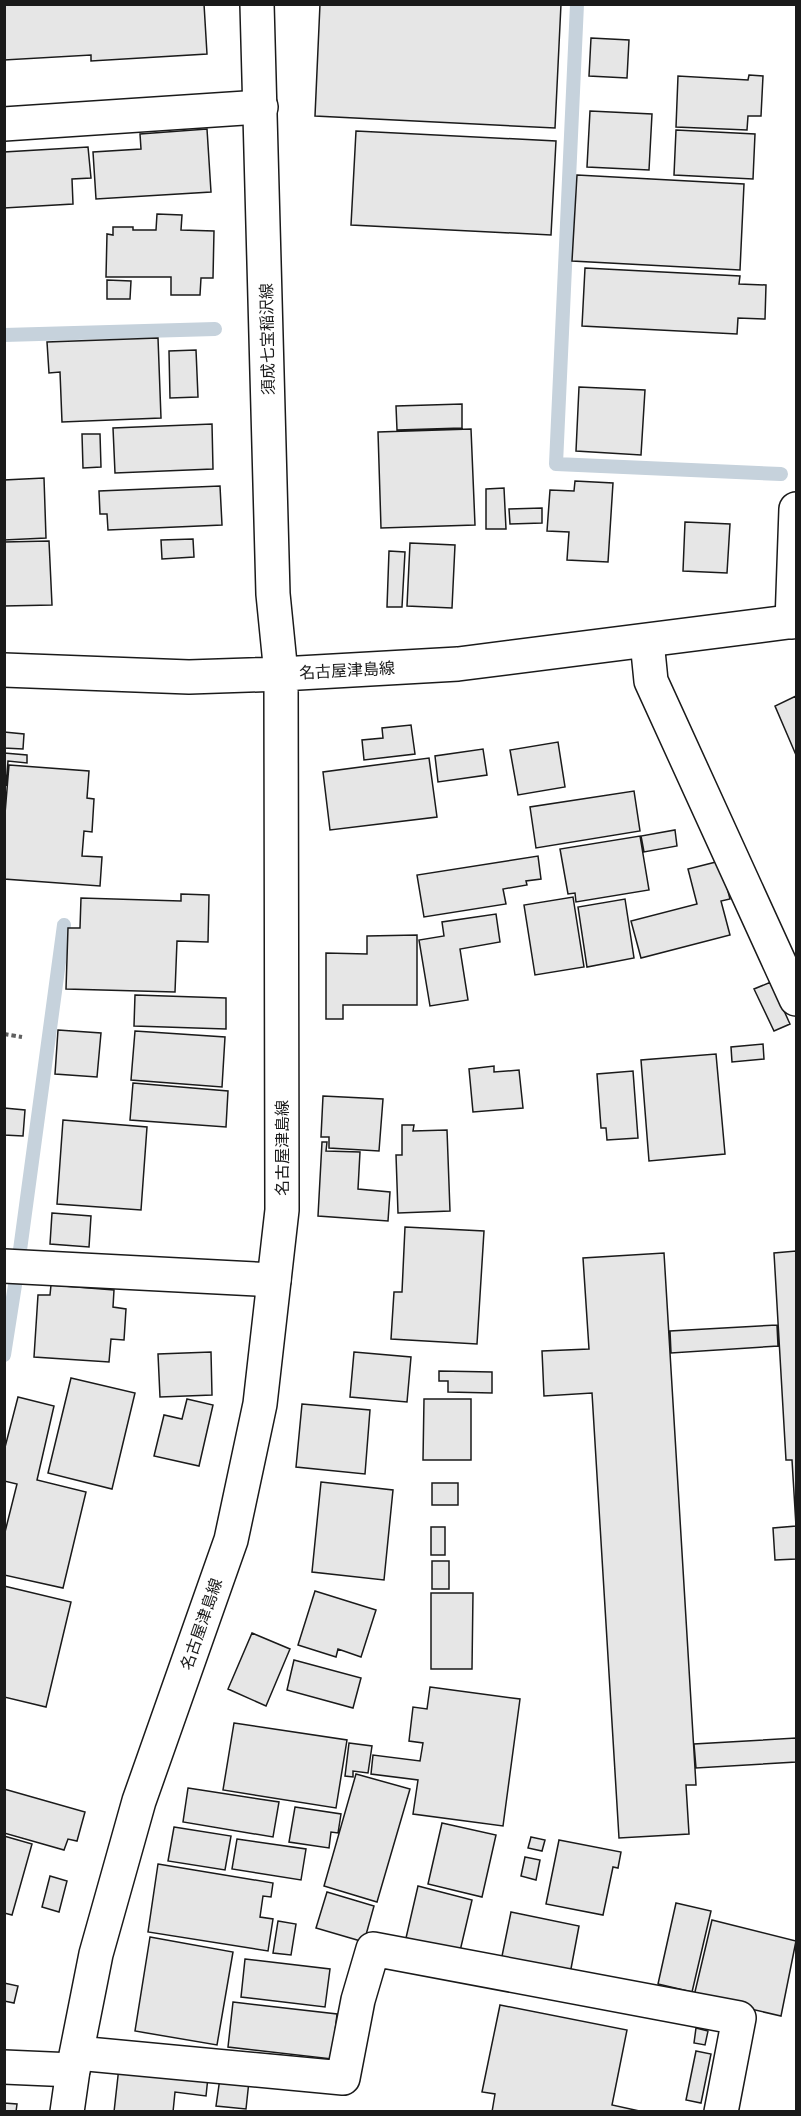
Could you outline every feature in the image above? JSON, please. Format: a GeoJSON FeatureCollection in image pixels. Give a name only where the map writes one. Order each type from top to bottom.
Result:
{"type":"FeatureCollection","features":[{"type":"Feature","properties":{"kind":"main road","name":"須成七宝稲沢線"},"geometry":{"type":"LineString","coordinates":[[257,4],[273,594],[281,674]]}},
{"type":"Feature","properties":{"kind":"main road"},"geometry":{"type":"LineString","coordinates":[[4,124],[261,107]]}},
{"type":"Feature","properties":{"kind":"main road"},"geometry":{"type":"LineString","coordinates":[[794,622],[796,509]]}},
{"type":"Feature","properties":{"kind":"main road","name":"名古屋津島線"},"geometry":{"type":"LineString","coordinates":[[67,2112],[96,1954],[139,1801],[231,1540],[260,1404],[282,1209],[281,674],[458,664],[794,622]]}},
{"type":"Feature","properties":{"kind":"main road"},"geometry":{"type":"LineString","coordinates":[[647,641],[651,681],[796,999]]}},
{"type":"Feature","properties":{"kind":"main road"},"geometry":{"type":"LineString","coordinates":[[4,670],[189,677],[281,674]]}},
{"type":"Feature","properties":{"kind":"main road"},"geometry":{"type":"LineString","coordinates":[[4,1266],[274,1280]]}},
{"type":"Feature","properties":{"kind":"main road"},"geometry":{"type":"LineString","coordinates":[[4,2067],[75,2062],[344,2078],[358,2000],[373,1949],[739,2018],[721,2112]]}},
{"type":"Feature","properties":{"kind":"path"},"geometry":{"type":"LineString","coordinates":[[4,1034],[22,1037]]}},
{"type":"Feature","properties":{"kind":"building"},"geometry":{"type":"Polygon","coordinates":[[[4,4],[204,4],[207,54],[91,61],[91,55],[4,60],[4,4]]]}},
{"type":"Feature","properties":{"kind":"building"},"geometry":{"type":"Polygon","coordinates":[[[320,4],[561,4],[555,128],[315,116],[320,4]]]}},
{"type":"Feature","properties":{"kind":"building"},"geometry":{"type":"Polygon","coordinates":[[[591,38],[629,40],[627,78],[589,76],[591,38]]]}},
{"type":"Feature","properties":{"kind":"building"},"geometry":{"type":"Polygon","coordinates":[[[749,75],[763,76],[761,116],[748,116],[747,130],[676,127],[678,76],[748,80],[749,75]]]}},
{"type":"Feature","properties":{"kind":"building"},"geometry":{"type":"Polygon","coordinates":[[[590,111],[652,114],[649,170],[587,167],[590,111]]]}},
{"type":"Feature","properties":{"kind":"building"},"geometry":{"type":"Polygon","coordinates":[[[207,129],[211,192],[96,199],[93,152],[141,149],[140,134],[207,129]]]}},
{"type":"Feature","properties":{"kind":"building"},"geometry":{"type":"Polygon","coordinates":[[[676,130],[755,134],[753,179],[674,175],[676,130]]]}},
{"type":"Feature","properties":{"kind":"building"},"geometry":{"type":"Polygon","coordinates":[[[356,131],[556,141],[551,235],[351,225],[356,131]]]}},
{"type":"Feature","properties":{"kind":"building"},"geometry":{"type":"Polygon","coordinates":[[[88,147],[91,178],[72,179],[73,204],[4,208],[4,152],[88,147]]]}},
{"type":"Feature","properties":{"kind":"building"},"geometry":{"type":"Polygon","coordinates":[[[577,175],[744,184],[740,270],[572,261],[577,175]]]}},
{"type":"Feature","properties":{"kind":"building"},"geometry":{"type":"Polygon","coordinates":[[[157,214],[182,215],[181,230],[214,231],[213,278],[201,278],[200,295],[171,295],[171,277],[106,277],[107,234],[113,235],[113,227],[156,230],[157,214]]]}},
{"type":"Feature","properties":{"kind":"building"},"geometry":{"type":"Polygon","coordinates":[[[585,268],[740,276],[739,284],[766,285],[765,319],[738,318],[737,334],[582,326],[585,268]]]}},
{"type":"Feature","properties":{"kind":"building"},"geometry":{"type":"Polygon","coordinates":[[[107,280],[131,281],[130,299],[107,299],[107,280]]]}},
{"type":"Feature","properties":{"kind":"building"},"geometry":{"type":"Polygon","coordinates":[[[158,338],[161,418],[62,422],[60,372],[49,373],[47,342],[158,338]]]}},
{"type":"Feature","properties":{"kind":"building"},"geometry":{"type":"Polygon","coordinates":[[[196,350],[198,397],[170,398],[169,351],[196,350]]]}},
{"type":"Feature","properties":{"kind":"building"},"geometry":{"type":"Polygon","coordinates":[[[579,387],[645,390],[641,455],[576,451],[579,387]]]}},
{"type":"Feature","properties":{"kind":"building"},"geometry":{"type":"Polygon","coordinates":[[[462,404],[462,428],[397,430],[396,406],[462,404]]]}},
{"type":"Feature","properties":{"kind":"building"},"geometry":{"type":"Polygon","coordinates":[[[212,424],[213,469],[115,473],[113,428],[212,424]]]}},
{"type":"Feature","properties":{"kind":"building"},"geometry":{"type":"Polygon","coordinates":[[[471,429],[475,525],[381,528],[378,432],[471,429]]]}},
{"type":"Feature","properties":{"kind":"building"},"geometry":{"type":"Polygon","coordinates":[[[82,434],[100,434],[101,467],[83,468],[82,434]]]}},
{"type":"Feature","properties":{"kind":"building"},"geometry":{"type":"Polygon","coordinates":[[[44,478],[46,538],[4,540],[4,480],[44,478]]]}},
{"type":"Feature","properties":{"kind":"building"},"geometry":{"type":"Polygon","coordinates":[[[575,481],[613,483],[608,562],[567,560],[569,532],[547,531],[550,490],[574,491],[575,481]]]}},
{"type":"Feature","properties":{"kind":"building"},"geometry":{"type":"Polygon","coordinates":[[[220,486],[222,525],[108,530],[107,514],[100,514],[99,491],[220,486]]]}},
{"type":"Feature","properties":{"kind":"building"},"geometry":{"type":"Polygon","coordinates":[[[504,488],[506,529],[486,529],[486,489],[504,488]]]}},
{"type":"Feature","properties":{"kind":"building"},"geometry":{"type":"Polygon","coordinates":[[[542,508],[542,523],[510,524],[509,509],[542,508]]]}},
{"type":"Feature","properties":{"kind":"building"},"geometry":{"type":"Polygon","coordinates":[[[685,522],[730,524],[727,573],[683,571],[685,522]]]}},
{"type":"Feature","properties":{"kind":"building"},"geometry":{"type":"Polygon","coordinates":[[[193,539],[194,557],[162,559],[161,540],[193,539]]]}},
{"type":"Feature","properties":{"kind":"building"},"geometry":{"type":"Polygon","coordinates":[[[49,541],[52,605],[4,606],[4,542],[49,541]]]}},
{"type":"Feature","properties":{"kind":"building"},"geometry":{"type":"Polygon","coordinates":[[[410,543],[455,545],[452,608],[407,606],[410,543]]]}},
{"type":"Feature","properties":{"kind":"building"},"geometry":{"type":"Polygon","coordinates":[[[389,551],[405,552],[402,607],[387,607],[389,551]]]}},
{"type":"Feature","properties":{"kind":"building"},"geometry":{"type":"Polygon","coordinates":[[[796,696],[796,755],[775,706],[796,696]]]}},
{"type":"Feature","properties":{"kind":"building"},"geometry":{"type":"Polygon","coordinates":[[[411,725],[415,754],[364,760],[362,740],[383,738],[382,728],[411,725]]]}},
{"type":"Feature","properties":{"kind":"building"},"geometry":{"type":"Polygon","coordinates":[[[4,732],[24,734],[23,749],[4,748],[4,732]]]}},
{"type":"Feature","properties":{"kind":"building"},"geometry":{"type":"Polygon","coordinates":[[[558,742],[565,787],[518,795],[510,750],[558,742]]]}},
{"type":"Feature","properties":{"kind":"building"},"geometry":{"type":"Polygon","coordinates":[[[483,749],[487,775],[438,782],[435,756],[483,749]]]}},
{"type":"Feature","properties":{"kind":"building"},"geometry":{"type":"Polygon","coordinates":[[[4,753],[27,755],[27,763],[8,761],[6,786],[4,753]]]}},
{"type":"Feature","properties":{"kind":"building"},"geometry":{"type":"Polygon","coordinates":[[[429,758],[437,817],[330,830],[323,772],[429,758]]]}},
{"type":"Feature","properties":{"kind":"building"},"geometry":{"type":"Polygon","coordinates":[[[9,765],[89,771],[87,798],[94,799],[92,832],[84,831],[82,856],[102,857],[100,886],[4,879],[4,826],[9,765]]]}},
{"type":"Feature","properties":{"kind":"building"},"geometry":{"type":"Polygon","coordinates":[[[634,791],[640,831],[536,848],[530,807],[634,791]]]}},
{"type":"Feature","properties":{"kind":"building"},"geometry":{"type":"Polygon","coordinates":[[[675,830],[677,846],[644,852],[641,836],[675,830]]]}},
{"type":"Feature","properties":{"kind":"building"},"geometry":{"type":"Polygon","coordinates":[[[640,836],[649,890],[576,902],[575,893],[568,894],[560,849],[640,836]]]}},
{"type":"Feature","properties":{"kind":"building"},"geometry":{"type":"Polygon","coordinates":[[[538,856],[541,879],[526,881],[527,885],[503,889],[506,904],[424,917],[417,875],[538,856]]]}},
{"type":"Feature","properties":{"kind":"building"},"geometry":{"type":"Polygon","coordinates":[[[720,861],[730,899],[721,901],[730,935],[641,958],[631,921],[697,904],[688,869],[720,861]]]}},
{"type":"Feature","properties":{"kind":"building"},"geometry":{"type":"Polygon","coordinates":[[[181,894],[209,895],[208,942],[177,941],[175,992],[66,989],[68,928],[80,928],[81,898],[181,901],[181,894]]]}},
{"type":"Feature","properties":{"kind":"building"},"geometry":{"type":"Polygon","coordinates":[[[573,897],[584,967],[535,975],[524,905],[573,897]]]}},
{"type":"Feature","properties":{"kind":"building"},"geometry":{"type":"Polygon","coordinates":[[[625,899],[634,958],[587,967],[578,907],[625,899]]]}},
{"type":"Feature","properties":{"kind":"building"},"geometry":{"type":"Polygon","coordinates":[[[496,914],[500,942],[460,949],[468,1000],[430,1006],[419,940],[444,936],[442,922],[496,914]]]}},
{"type":"Feature","properties":{"kind":"building"},"geometry":{"type":"Polygon","coordinates":[[[417,935],[417,1005],[343,1005],[343,1019],[326,1019],[326,953],[367,954],[367,936],[417,935]]]}},
{"type":"Feature","properties":{"kind":"building"},"geometry":{"type":"Polygon","coordinates":[[[771,982],[790,1024],[774,1031],[754,989],[771,982]]]}},
{"type":"Feature","properties":{"kind":"building"},"geometry":{"type":"Polygon","coordinates":[[[135,995],[226,998],[226,1029],[134,1026],[135,995]]]}},
{"type":"Feature","properties":{"kind":"building"},"geometry":{"type":"Polygon","coordinates":[[[58,1030],[101,1033],[97,1077],[55,1074],[58,1030]]]}},
{"type":"Feature","properties":{"kind":"building"},"geometry":{"type":"Polygon","coordinates":[[[135,1031],[225,1037],[222,1087],[131,1080],[135,1031]]]}},
{"type":"Feature","properties":{"kind":"building"},"geometry":{"type":"Polygon","coordinates":[[[763,1044],[764,1059],[732,1062],[731,1047],[763,1044]]]}},
{"type":"Feature","properties":{"kind":"building"},"geometry":{"type":"Polygon","coordinates":[[[716,1054],[725,1154],[649,1161],[641,1060],[716,1054]]]}},
{"type":"Feature","properties":{"kind":"building"},"geometry":{"type":"Polygon","coordinates":[[[494,1066],[494,1072],[519,1070],[523,1108],[473,1112],[469,1069],[494,1066]]]}},
{"type":"Feature","properties":{"kind":"building"},"geometry":{"type":"Polygon","coordinates":[[[633,1071],[638,1138],[607,1140],[606,1128],[601,1128],[597,1074],[633,1071]]]}},
{"type":"Feature","properties":{"kind":"building"},"geometry":{"type":"Polygon","coordinates":[[[133,1083],[228,1091],[226,1127],[130,1120],[133,1083]]]}},
{"type":"Feature","properties":{"kind":"building"},"geometry":{"type":"Polygon","coordinates":[[[323,1096],[383,1099],[379,1151],[329,1148],[329,1137],[321,1137],[323,1096]]]}},
{"type":"Feature","properties":{"kind":"building"},"geometry":{"type":"Polygon","coordinates":[[[4,1108],[25,1110],[23,1136],[4,1135],[4,1108]]]}},
{"type":"Feature","properties":{"kind":"building"},"geometry":{"type":"Polygon","coordinates":[[[63,1120],[147,1127],[141,1210],[57,1204],[63,1120]]]}},
{"type":"Feature","properties":{"kind":"building"},"geometry":{"type":"Polygon","coordinates":[[[402,1125],[414,1125],[413,1131],[447,1130],[450,1211],[398,1213],[396,1155],[402,1155],[402,1125]]]}},
{"type":"Feature","properties":{"kind":"building"},"geometry":{"type":"Polygon","coordinates":[[[322,1142],[327,1142],[326,1151],[360,1152],[358,1189],[390,1192],[388,1221],[318,1216],[322,1142]]]}},
{"type":"Feature","properties":{"kind":"building"},"geometry":{"type":"Polygon","coordinates":[[[52,1213],[91,1216],[89,1247],[50,1244],[52,1213]]]}},
{"type":"Feature","properties":{"kind":"building"},"geometry":{"type":"Polygon","coordinates":[[[405,1227],[484,1231],[477,1344],[391,1339],[394,1292],[402,1292],[405,1227]]]}},
{"type":"Feature","properties":{"kind":"building"},"geometry":{"type":"Polygon","coordinates":[[[796,1251],[796,1526],[792,1460],[786,1460],[774,1253],[796,1251]]]}},
{"type":"Feature","properties":{"kind":"building"},"geometry":{"type":"Polygon","coordinates":[[[664,1253],[696,1785],[686,1785],[689,1834],[619,1838],[592,1393],[544,1396],[542,1351],[589,1349],[583,1258],[664,1253]]]}},
{"type":"Feature","properties":{"kind":"building"},"geometry":{"type":"Polygon","coordinates":[[[51,1285],[114,1290],[113,1307],[126,1309],[124,1340],[111,1339],[109,1362],[34,1357],[38,1295],[50,1295],[51,1285]]]}},
{"type":"Feature","properties":{"kind":"building"},"geometry":{"type":"Polygon","coordinates":[[[777,1325],[778,1346],[671,1353],[670,1331],[777,1325]]]}},
{"type":"Feature","properties":{"kind":"building"},"geometry":{"type":"Polygon","coordinates":[[[211,1352],[212,1395],[160,1397],[158,1354],[211,1352]]]}},
{"type":"Feature","properties":{"kind":"building"},"geometry":{"type":"Polygon","coordinates":[[[354,1352],[411,1357],[407,1402],[350,1397],[354,1352]]]}},
{"type":"Feature","properties":{"kind":"building"},"geometry":{"type":"Polygon","coordinates":[[[439,1371],[492,1372],[492,1393],[448,1392],[448,1381],[439,1381],[439,1371]]]}},
{"type":"Feature","properties":{"kind":"building"},"geometry":{"type":"Polygon","coordinates":[[[71,1378],[135,1393],[112,1489],[48,1473],[71,1378]]]}},
{"type":"Feature","properties":{"kind":"building"},"geometry":{"type":"Polygon","coordinates":[[[18,1397],[54,1406],[37,1480],[86,1492],[63,1588],[4,1575],[4,1536],[17,1484],[4,1481],[4,1451],[18,1397]]]}},
{"type":"Feature","properties":{"kind":"building"},"geometry":{"type":"Polygon","coordinates":[[[187,1399],[213,1405],[199,1466],[154,1456],[164,1415],[182,1419],[187,1399]]]}},
{"type":"Feature","properties":{"kind":"building"},"geometry":{"type":"Polygon","coordinates":[[[424,1399],[471,1399],[471,1460],[423,1460],[424,1399]]]}},
{"type":"Feature","properties":{"kind":"building"},"geometry":{"type":"Polygon","coordinates":[[[302,1404],[370,1410],[365,1474],[296,1467],[302,1404]]]}},
{"type":"Feature","properties":{"kind":"building"},"geometry":{"type":"Polygon","coordinates":[[[321,1482],[393,1490],[384,1580],[312,1572],[321,1482]]]}},
{"type":"Feature","properties":{"kind":"building"},"geometry":{"type":"Polygon","coordinates":[[[432,1483],[458,1483],[458,1505],[432,1505],[432,1483]]]}},
{"type":"Feature","properties":{"kind":"building"},"geometry":{"type":"Polygon","coordinates":[[[796,1526],[796,1559],[775,1560],[773,1528],[796,1526]]]}},
{"type":"Feature","properties":{"kind":"building"},"geometry":{"type":"Polygon","coordinates":[[[431,1527],[445,1527],[445,1555],[431,1555],[431,1527]]]}},
{"type":"Feature","properties":{"kind":"building"},"geometry":{"type":"Polygon","coordinates":[[[432,1561],[449,1561],[449,1589],[432,1589],[432,1561]]]}},
{"type":"Feature","properties":{"kind":"building"},"geometry":{"type":"Polygon","coordinates":[[[4,1586],[71,1602],[46,1707],[4,1697],[4,1586]]]}},
{"type":"Feature","properties":{"kind":"building"},"geometry":{"type":"Polygon","coordinates":[[[315,1591],[376,1610],[361,1657],[338,1649],[336,1657],[298,1645],[315,1591]]]}},
{"type":"Feature","properties":{"kind":"building"},"geometry":{"type":"Polygon","coordinates":[[[431,1593],[473,1593],[472,1669],[431,1669],[431,1593]]]}},
{"type":"Feature","properties":{"kind":"building"},"geometry":{"type":"Polygon","coordinates":[[[252,1633],[290,1649],[266,1706],[228,1689],[252,1633]]]}},
{"type":"Feature","properties":{"kind":"building"},"geometry":{"type":"Polygon","coordinates":[[[294,1660],[361,1678],[353,1708],[287,1690],[294,1660]]]}},
{"type":"Feature","properties":{"kind":"building"},"geometry":{"type":"Polygon","coordinates":[[[430,1687],[520,1699],[503,1826],[413,1814],[418,1780],[371,1774],[373,1755],[420,1761],[423,1743],[409,1741],[413,1707],[427,1709],[430,1687]]]}},
{"type":"Feature","properties":{"kind":"building"},"geometry":{"type":"Polygon","coordinates":[[[234,1723],[347,1740],[336,1808],[223,1790],[234,1723]]]}},
{"type":"Feature","properties":{"kind":"building"},"geometry":{"type":"Polygon","coordinates":[[[796,1738],[796,1762],[696,1768],[694,1744],[796,1738]]]}},
{"type":"Feature","properties":{"kind":"building"},"geometry":{"type":"Polygon","coordinates":[[[349,1743],[372,1746],[368,1773],[353,1771],[353,1777],[345,1776],[349,1743]]]}},
{"type":"Feature","properties":{"kind":"building"},"geometry":{"type":"Polygon","coordinates":[[[356,1774],[410,1789],[377,1902],[324,1886],[356,1774]]]}},
{"type":"Feature","properties":{"kind":"building"},"geometry":{"type":"Polygon","coordinates":[[[188,1788],[279,1802],[273,1837],[183,1822],[188,1788]]]}},
{"type":"Feature","properties":{"kind":"building"},"geometry":{"type":"Polygon","coordinates":[[[4,1789],[85,1812],[77,1841],[68,1839],[64,1850],[4,1833],[4,1789]]]}},
{"type":"Feature","properties":{"kind":"building"},"geometry":{"type":"Polygon","coordinates":[[[295,1807],[341,1814],[338,1833],[331,1832],[329,1848],[289,1842],[295,1807]]]}},
{"type":"Feature","properties":{"kind":"building"},"geometry":{"type":"Polygon","coordinates":[[[442,1823],[496,1835],[482,1897],[428,1884],[442,1823]]]}},
{"type":"Feature","properties":{"kind":"building"},"geometry":{"type":"Polygon","coordinates":[[[174,1827],[231,1836],[225,1870],[168,1861],[174,1827]]]}},
{"type":"Feature","properties":{"kind":"building"},"geometry":{"type":"Polygon","coordinates":[[[4,1836],[32,1844],[12,1915],[4,1913],[4,1836]]]}},
{"type":"Feature","properties":{"kind":"building"},"geometry":{"type":"Polygon","coordinates":[[[531,1837],[545,1840],[542,1851],[528,1848],[531,1837]]]}},
{"type":"Feature","properties":{"kind":"building"},"geometry":{"type":"Polygon","coordinates":[[[237,1839],[306,1849],[301,1880],[232,1869],[237,1839]]]}},
{"type":"Feature","properties":{"kind":"building"},"geometry":{"type":"Polygon","coordinates":[[[559,1840],[621,1852],[618,1868],[613,1867],[603,1915],[546,1904],[559,1840]]]}},
{"type":"Feature","properties":{"kind":"building"},"geometry":{"type":"Polygon","coordinates":[[[525,1857],[540,1860],[536,1880],[521,1876],[525,1857]]]}},
{"type":"Feature","properties":{"kind":"building"},"geometry":{"type":"Polygon","coordinates":[[[158,1864],[273,1883],[271,1897],[263,1896],[260,1917],[273,1919],[268,1951],[148,1932],[158,1864]]]}},
{"type":"Feature","properties":{"kind":"building"},"geometry":{"type":"Polygon","coordinates":[[[50,1876],[67,1881],[59,1912],[42,1907],[50,1876]]]}},
{"type":"Feature","properties":{"kind":"building"},"geometry":{"type":"Polygon","coordinates":[[[418,1886],[472,1900],[460,1951],[406,1938],[418,1886]]]}},
{"type":"Feature","properties":{"kind":"building"},"geometry":{"type":"Polygon","coordinates":[[[327,1892],[374,1906],[364,1942],[316,1928],[327,1892]]]}},
{"type":"Feature","properties":{"kind":"building"},"geometry":{"type":"Polygon","coordinates":[[[676,1903],[711,1911],[692,1992],[658,1984],[676,1903]]]}},
{"type":"Feature","properties":{"kind":"building"},"geometry":{"type":"Polygon","coordinates":[[[511,1912],[579,1926],[570,1974],[501,1961],[511,1912]]]}},
{"type":"Feature","properties":{"kind":"building"},"geometry":{"type":"Polygon","coordinates":[[[712,1920],[796,1941],[781,2016],[694,1996],[712,1920]]]}},
{"type":"Feature","properties":{"kind":"building"},"geometry":{"type":"Polygon","coordinates":[[[278,1921],[296,1924],[291,1955],[273,1953],[278,1921]]]}},
{"type":"Feature","properties":{"kind":"building"},"geometry":{"type":"Polygon","coordinates":[[[150,1937],[233,1952],[217,2045],[135,2031],[150,1937]]]}},
{"type":"Feature","properties":{"kind":"building"},"geometry":{"type":"Polygon","coordinates":[[[245,1959],[330,1969],[325,2007],[241,1997],[245,1959]]]}},
{"type":"Feature","properties":{"kind":"building"},"geometry":{"type":"Polygon","coordinates":[[[4,1983],[18,1986],[14,2003],[4,2001],[4,1983]]]}},
{"type":"Feature","properties":{"kind":"building"},"geometry":{"type":"Polygon","coordinates":[[[233,2002],[337,2014],[332,2059],[228,2047],[233,2002]]]}},
{"type":"Feature","properties":{"kind":"building"},"geometry":{"type":"Polygon","coordinates":[[[500,2005],[627,2030],[612,2105],[644,2112],[492,2112],[495,2094],[482,2092],[500,2005]]]}},
{"type":"Feature","properties":{"kind":"building"},"geometry":{"type":"Polygon","coordinates":[[[696,2028],[708,2031],[705,2045],[694,2043],[696,2028]]]}},
{"type":"Feature","properties":{"kind":"building"},"geometry":{"type":"Polygon","coordinates":[[[696,2051],[711,2054],[701,2103],[686,2100],[696,2051]]]}},
{"type":"Feature","properties":{"kind":"building"},"geometry":{"type":"Polygon","coordinates":[[[119,2067],[208,2077],[206,2096],[175,2092],[173,2112],[114,2112],[119,2067]]]}},
{"type":"Feature","properties":{"kind":"building"},"geometry":{"type":"Polygon","coordinates":[[[220,2078],[249,2081],[246,2109],[216,2106],[220,2078]]]}},
{"type":"Feature","properties":{"kind":"building"},"geometry":{"type":"Polygon","coordinates":[[[4,2103],[17,2104],[16,2112],[4,2112],[4,2103]]]}},
{"type":"Feature","properties":{"kind":"waterway"},"geometry":{"type":"LineString","coordinates":[[577,4],[556,464],[781,474]]}},
{"type":"Feature","properties":{"kind":"waterway"},"geometry":{"type":"LineString","coordinates":[[4,335],[215,329]]}},
{"type":"Feature","properties":{"kind":"waterway"},"geometry":{"type":"LineString","coordinates":[[20,1250],[64,925]]}},
{"type":"Feature","properties":{"kind":"waterway"},"geometry":{"type":"LineString","coordinates":[[4,1355],[15,1285]]}}]}
